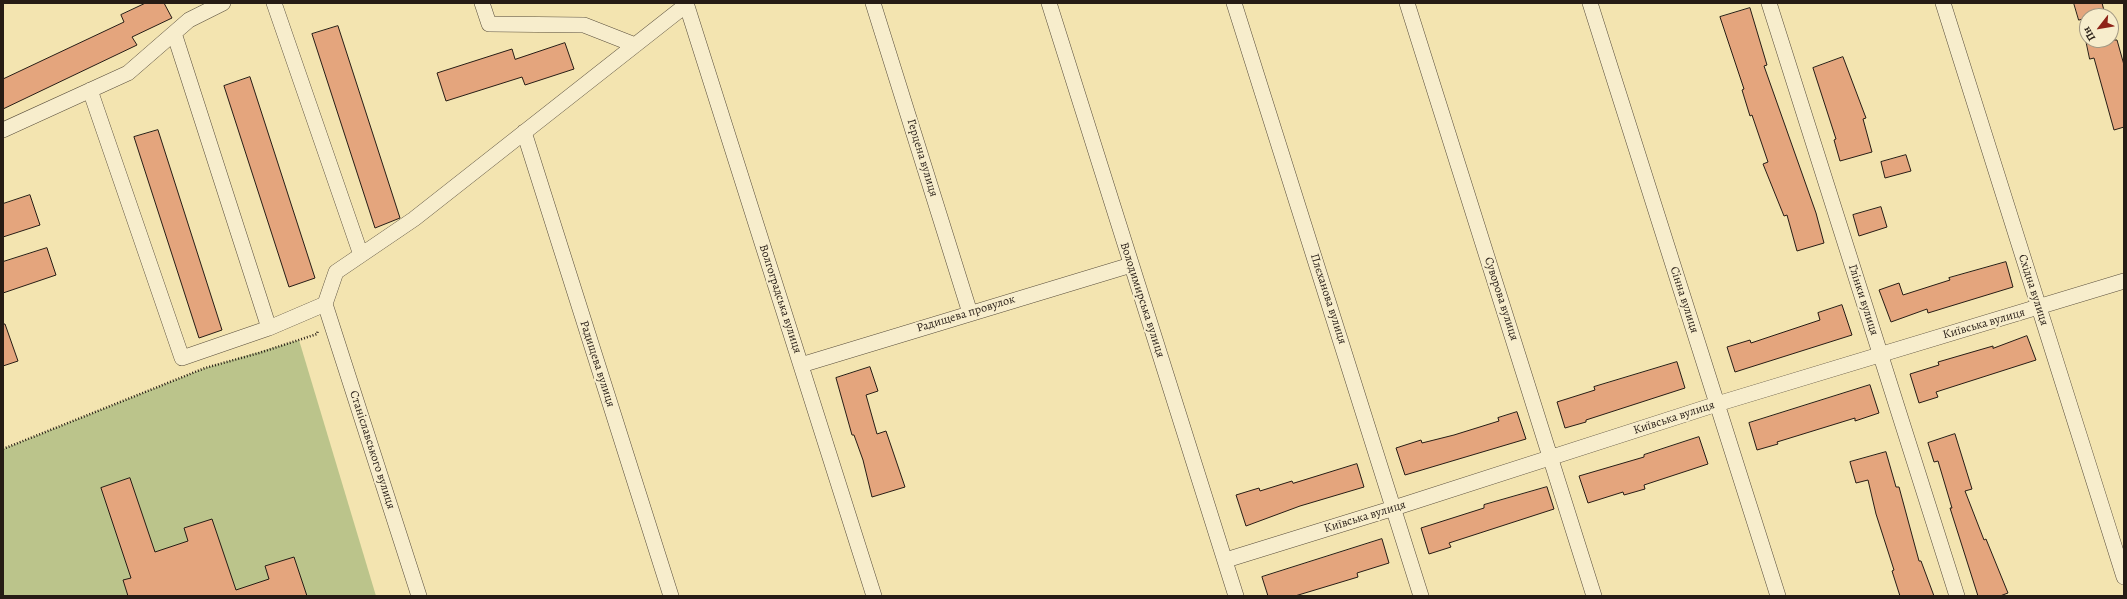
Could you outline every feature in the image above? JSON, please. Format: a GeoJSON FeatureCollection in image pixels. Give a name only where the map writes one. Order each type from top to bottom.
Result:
{"type":"FeatureCollection","features":[{"type":"Feature","properties":{"kind":"street"},"geometry":{"type":"LineString","coordinates":[[3,130],[128,73],[189,20],[223,3]]}},
{"type":"Feature","properties":{"kind":"street"},"geometry":{"type":"LineString","coordinates":[[274,3],[361,255]]}},
{"type":"Feature","properties":{"kind":"street"},"geometry":{"type":"LineString","coordinates":[[482,3],[489,24],[584,24],[635,45]]}},
{"type":"Feature","properties":{"kind":"street","name":"Герцена вулиця"},"geometry":{"type":"LineString","coordinates":[[873,3],[970,313]]}},
{"type":"Feature","properties":{"kind":"street","name":"Володимирська вулиця"},"geometry":{"type":"LineString","coordinates":[[1049,3],[1226,560],[1236,596]]}},
{"type":"Feature","properties":{"kind":"street","name":"Плєханова вулиця"},"geometry":{"type":"LineString","coordinates":[[1234,3],[1421,596]]}},
{"type":"Feature","properties":{"kind":"street","name":"Суворова вулиця"},"geometry":{"type":"LineString","coordinates":[[1407,3],[1594,596]]}},
{"type":"Feature","properties":{"kind":"street","name":"Сінна вулиця"},"geometry":{"type":"LineString","coordinates":[[1590,3],[1778,596]]}},
{"type":"Feature","properties":{"kind":"street","name":"Глінки вулиця"},"geometry":{"type":"LineString","coordinates":[[1768,3],[1957,596]]}},
{"type":"Feature","properties":{"kind":"street","name":"Східна вулиця"},"geometry":{"type":"LineString","coordinates":[[1943,3],[2124,577]]}},
{"type":"Feature","properties":{"kind":"street"},"geometry":{"type":"LineString","coordinates":[[90,90],[182,358],[269,328],[325,304],[336,272],[414,219],[686,4]]}},
{"type":"Feature","properties":{"kind":"street","name":"Волгоградська вулиця"},"geometry":{"type":"LineString","coordinates":[[686,4],[874,596]]}},
{"type":"Feature","properties":{"kind":"street"},"geometry":{"type":"LineString","coordinates":[[174,33],[269,328]]}},
{"type":"Feature","properties":{"kind":"street","name":"Радищева вулиця"},"geometry":{"type":"LineString","coordinates":[[524,132],[671,596]]}},
{"type":"Feature","properties":{"kind":"street","name":"Радищева провулок"},"geometry":{"type":"LineString","coordinates":[[801,365],[1131,265]]}},
{"type":"Feature","properties":{"kind":"street","name":"Київська вулиця"},"geometry":{"type":"LineString","coordinates":[[1226,560],[1394,508],[1717,404],[1880,354],[2039,308],[2124,281]]}},
{"type":"Feature","properties":{"kind":"street","name":"Станіславського вулиця"},"geometry":{"type":"LineString","coordinates":[[325,304],[419,596]]}},
{"type":"Feature","properties":{"kind":"path"},"geometry":{"type":"LineString","coordinates":[[3,448],[205,368],[259,353],[317,334],[319,327]]}},
{"type":"Feature","properties":{"kind":"green space"},"geometry":{"type":"Polygon","coordinates":[[[299,340],[376,596],[3,596],[3,449],[205,368],[299,340]]]}},
{"type":"Feature","properties":{"kind":"building"},"geometry":{"type":"Polygon","coordinates":[[[146,3],[164,3],[172,18],[132,37],[137,45],[3,109],[3,79],[124,22],[121,15],[146,3]]]}},
{"type":"Feature","properties":{"kind":"building"},"geometry":{"type":"Polygon","coordinates":[[[2074,3],[2102,3],[2103,8],[2079,8],[2079,20],[2074,3]]]}},
{"type":"Feature","properties":{"kind":"building"},"geometry":{"type":"Polygon","coordinates":[[[1750,8],[1767,65],[1764,66],[1816,213],[1824,243],[1797,251],[1787,215],[1784,216],[1763,164],[1768,162],[1752,115],[1750,116],[1742,90],[1744,89],[1720,17],[1750,8]]]}},
{"type":"Feature","properties":{"kind":"building"},"geometry":{"type":"Polygon","coordinates":[[[338,26],[400,218],[375,228],[312,34],[338,26]]]}},
{"type":"Feature","properties":{"kind":"building"},"geometry":{"type":"Polygon","coordinates":[[[565,43],[574,69],[525,85],[522,77],[446,101],[437,73],[512,49],[515,59],[565,43]]]}},
{"type":"Feature","properties":{"kind":"building"},"geometry":{"type":"Polygon","coordinates":[[[2119,47],[2124,65],[2124,127],[2114,130],[2094,58],[2090,59],[2088,48],[2119,47]]]}},
{"type":"Feature","properties":{"kind":"building"},"geometry":{"type":"Polygon","coordinates":[[[1843,57],[1866,118],[1863,119],[1872,152],[1840,161],[1834,140],[1836,139],[1813,68],[1843,57]]]}},
{"type":"Feature","properties":{"kind":"building"},"geometry":{"type":"Polygon","coordinates":[[[250,77],[315,278],[289,287],[224,86],[250,77]]]}},
{"type":"Feature","properties":{"kind":"building"},"geometry":{"type":"Polygon","coordinates":[[[158,130],[222,330],[199,338],[134,137],[158,130]]]}},
{"type":"Feature","properties":{"kind":"building"},"geometry":{"type":"Polygon","coordinates":[[[1906,155],[1911,171],[1885,178],[1881,162],[1906,155]]]}},
{"type":"Feature","properties":{"kind":"building"},"geometry":{"type":"Polygon","coordinates":[[[30,195],[40,225],[3,237],[3,204],[30,195]]]}},
{"type":"Feature","properties":{"kind":"building"},"geometry":{"type":"Polygon","coordinates":[[[1881,207],[1887,227],[1859,236],[1853,215],[1881,207]]]}},
{"type":"Feature","properties":{"kind":"building"},"geometry":{"type":"Polygon","coordinates":[[[47,248],[56,275],[3,293],[3,262],[47,248]]]}},
{"type":"Feature","properties":{"kind":"building"},"geometry":{"type":"Polygon","coordinates":[[[2006,262],[2013,287],[1928,313],[1927,309],[1891,322],[1879,290],[1899,283],[1903,295],[1950,280],[1949,278],[2006,262]]]}},
{"type":"Feature","properties":{"kind":"building"},"geometry":{"type":"Polygon","coordinates":[[[1842,305],[1852,335],[1735,372],[1727,347],[1750,340],[1751,343],[1820,320],[1818,313],[1842,305]]]}},
{"type":"Feature","properties":{"kind":"building"},"geometry":{"type":"Polygon","coordinates":[[[3,324],[5,324],[18,361],[3,366],[3,324]]]}},
{"type":"Feature","properties":{"kind":"building"},"geometry":{"type":"Polygon","coordinates":[[[2027,336],[2036,360],[1936,392],[1938,397],[1919,403],[1910,374],[1939,365],[1938,362],[1993,346],[1993,348],[2027,336]]]}},
{"type":"Feature","properties":{"kind":"building"},"geometry":{"type":"Polygon","coordinates":[[[1677,362],[1685,388],[1565,428],[1557,402],[1595,390],[1594,387],[1677,362]]]}},
{"type":"Feature","properties":{"kind":"building"},"geometry":{"type":"Polygon","coordinates":[[[870,367],[878,391],[866,395],[877,434],[886,431],[905,487],[872,497],[863,460],[854,435],[852,435],[836,378],[870,367]]]}},
{"type":"Feature","properties":{"kind":"building"},"geometry":{"type":"Polygon","coordinates":[[[1870,385],[1879,413],[1855,421],[1855,418],[1777,442],[1778,444],[1757,450],[1749,423],[1870,385]]]}},
{"type":"Feature","properties":{"kind":"building"},"geometry":{"type":"Polygon","coordinates":[[[1517,412],[1526,439],[1405,475],[1396,448],[1421,440],[1422,443],[1454,435],[1499,421],[1498,418],[1517,412]]]}},
{"type":"Feature","properties":{"kind":"building"},"geometry":{"type":"Polygon","coordinates":[[[1955,434],[1972,489],[1965,491],[1984,540],[1986,539],[2008,593],[2000,596],[1978,596],[1950,508],[1952,508],[1938,461],[1934,462],[1928,443],[1955,434]]]}},
{"type":"Feature","properties":{"kind":"building"},"geometry":{"type":"Polygon","coordinates":[[[1699,437],[1708,464],[1644,485],[1645,489],[1624,495],[1623,492],[1588,503],[1579,476],[1644,457],[1644,455],[1699,437]]]}},
{"type":"Feature","properties":{"kind":"building"},"geometry":{"type":"Polygon","coordinates":[[[1886,452],[1896,487],[1899,487],[1919,561],[1921,561],[1934,596],[1900,596],[1892,571],[1894,570],[1876,514],[1868,480],[1856,483],[1850,462],[1886,452]]]}},
{"type":"Feature","properties":{"kind":"building"},"geometry":{"type":"Polygon","coordinates":[[[1357,464],[1364,487],[1300,506],[1246,526],[1236,495],[1259,488],[1260,491],[1292,481],[1293,483],[1357,464]]]}},
{"type":"Feature","properties":{"kind":"building"},"geometry":{"type":"Polygon","coordinates":[[[130,478],[155,552],[188,541],[184,528],[212,519],[236,590],[269,579],[265,566],[294,557],[307,596],[128,596],[123,580],[131,578],[101,488],[130,478]]]}},
{"type":"Feature","properties":{"kind":"building"},"geometry":{"type":"Polygon","coordinates":[[[1547,487],[1554,509],[1449,543],[1451,547],[1429,554],[1421,528],[1484,508],[1484,505],[1547,487]]]}},
{"type":"Feature","properties":{"kind":"building"},"geometry":{"type":"Polygon","coordinates":[[[1382,539],[1389,563],[1357,573],[1358,577],[1295,596],[1268,596],[1262,577],[1382,539]]]}}]}
